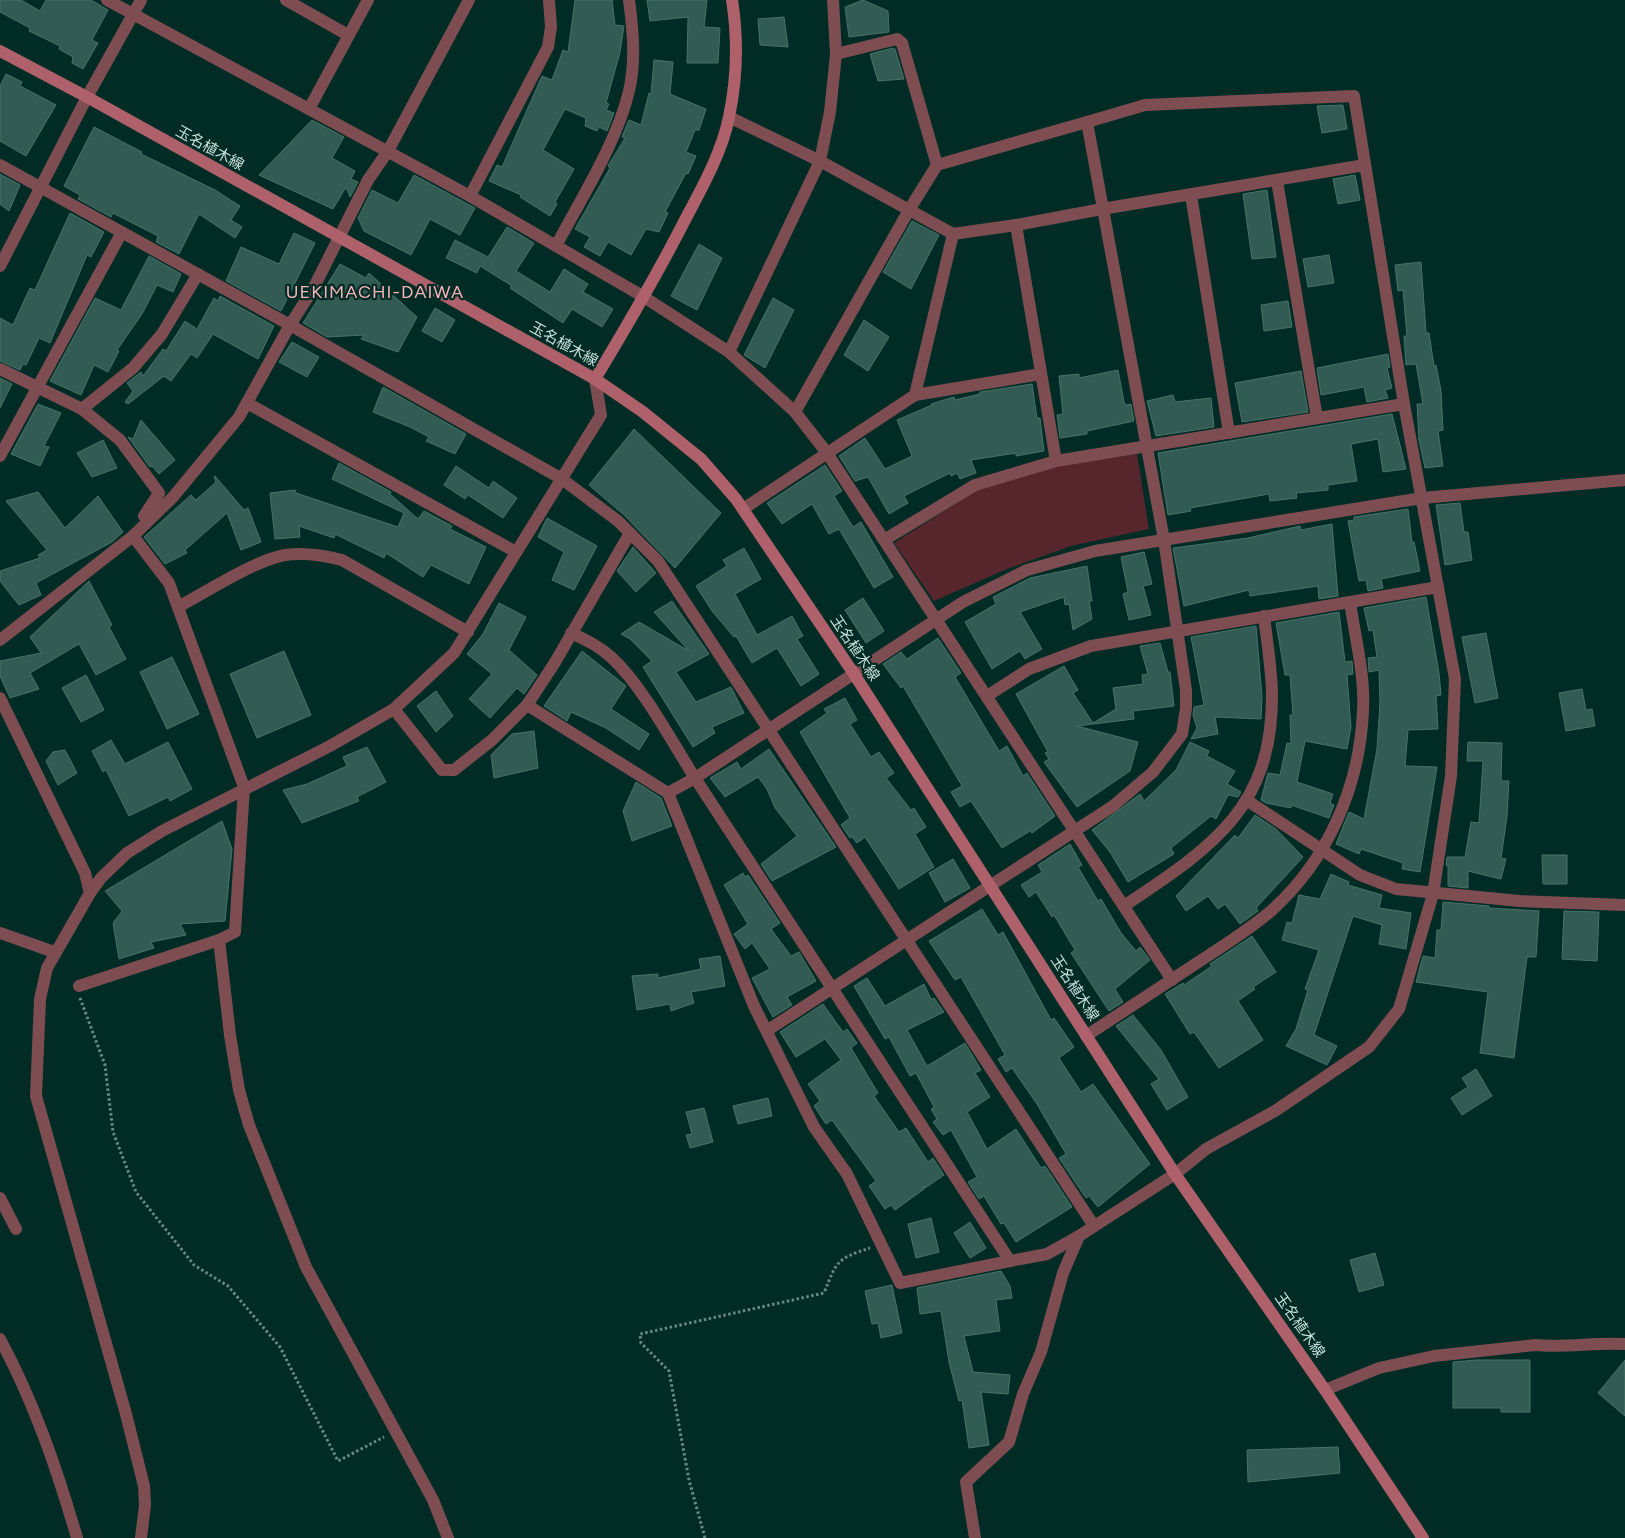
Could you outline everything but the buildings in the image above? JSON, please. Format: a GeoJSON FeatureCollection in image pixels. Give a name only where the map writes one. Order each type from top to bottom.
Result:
{"type":"FeatureCollection","features":[{"type":"Feature","properties":{"kind":"main road"},"geometry":{"type":"LineString","coordinates":[[595,380],[644,297],[708,177],[729,118],[735,69],[735,22],[732,0]]}},
{"type":"Feature","properties":{"kind":"main road","name":"玉名植木線"},"geometry":{"type":"LineString","coordinates":[[0,51],[87,97],[595,380],[643,412],[701,459],[743,509],[854,674],[1175,1174],[1325,1390],[1423,1538]]}},
{"type":"Feature","properties":{"kind":"street"},"geometry":{"type":"LineString","coordinates":[[107,0],[308,109],[388,150],[644,297],[729,352],[795,412],[827,452],[1172,980]]}},
{"type":"Feature","properties":{"kind":"street"},"geometry":{"type":"LineString","coordinates":[[0,266],[87,97],[141,0]]}},
{"type":"Feature","properties":{"kind":"street"},"geometry":{"type":"LineString","coordinates":[[286,0],[348,35]]}},
{"type":"Feature","properties":{"kind":"street"},"geometry":{"type":"LineString","coordinates":[[308,109],[368,0]]}},
{"type":"Feature","properties":{"kind":"street"},"geometry":{"type":"LineString","coordinates":[[0,640],[133,536],[173,497],[239,417],[290,325],[313,289],[340,239],[368,180],[388,150],[469,0]]}},
{"type":"Feature","properties":{"kind":"street"},"geometry":{"type":"LineString","coordinates":[[470,196],[548,47],[551,27],[549,0]]}},
{"type":"Feature","properties":{"kind":"street"},"geometry":{"type":"LineString","coordinates":[[556,246],[600,164],[628,92],[633,60],[629,0]]}},
{"type":"Feature","properties":{"kind":"street"},"geometry":{"type":"LineString","coordinates":[[729,352],[820,161],[830,112],[836,54],[833,0]]}},
{"type":"Feature","properties":{"kind":"street"},"geometry":{"type":"LineString","coordinates":[[836,54],[897,39],[902,43],[937,165]]}},
{"type":"Feature","properties":{"kind":"street"},"geometry":{"type":"LineString","coordinates":[[527,705],[668,793],[754,1006],[768,1030],[814,1127],[847,1174],[900,1283],[1047,1254],[1079,1236],[1175,1174],[1206,1148],[1275,1111],[1369,1047],[1399,1009],[1433,894],[1451,776],[1454,679],[1404,404],[1354,96],[1145,105],[937,165],[909,210],[795,412]]}},
{"type":"Feature","properties":{"kind":"street"},"geometry":{"type":"LineString","coordinates":[[729,118],[820,161],[953,234],[1016,225],[1365,165]]}},
{"type":"Feature","properties":{"kind":"street"},"geometry":{"type":"LineString","coordinates":[[768,1030],[834,989],[1112,806],[1153,772],[1182,734],[1186,708],[1186,690],[1164,540],[1148,446],[1102,209],[1088,122]]}},
{"type":"Feature","properties":{"kind":"street"},"geometry":{"type":"LineString","coordinates":[[0,165],[290,325],[562,480],[630,533],[658,562],[1094,1226]]}},
{"type":"Feature","properties":{"kind":"street"},"geometry":{"type":"LineString","coordinates":[[1277,180],[1317,418]]}},
{"type":"Feature","properties":{"kind":"street"},"geometry":{"type":"LineString","coordinates":[[1190,195],[1229,433]]}},
{"type":"Feature","properties":{"kind":"street"},"geometry":{"type":"LineString","coordinates":[[1016,225],[1056,461]]}},
{"type":"Feature","properties":{"kind":"street"},"geometry":{"type":"LineString","coordinates":[[0,456],[122,232]]}},
{"type":"Feature","properties":{"kind":"street"},"geometry":{"type":"LineString","coordinates":[[915,395],[953,234]]}},
{"type":"Feature","properties":{"kind":"street"},"geometry":{"type":"LineString","coordinates":[[82,410],[133,368],[162,334],[198,274]]}},
{"type":"Feature","properties":{"kind":"street"},"geometry":{"type":"LineString","coordinates":[[0,369],[82,410],[120,440],[159,493],[133,536]]}},
{"type":"Feature","properties":{"kind":"street"},"geometry":{"type":"LineString","coordinates":[[743,509],[915,395],[1041,374]]}},
{"type":"Feature","properties":{"kind":"street"},"geometry":{"type":"LineString","coordinates":[[140,1538],[145,1505],[144,1486],[126,1414],[36,1096],[40,999],[45,975],[54,952],[90,893],[127,853],[162,830],[330,746],[394,709],[454,653],[601,415],[595,380]]}},
{"type":"Feature","properties":{"kind":"street"},"geometry":{"type":"LineString","coordinates":[[247,403],[516,552]]}},
{"type":"Feature","properties":{"kind":"street"},"geometry":{"type":"LineString","coordinates":[[884,540],[975,485],[1056,461],[1404,404]]}},
{"type":"Feature","properties":{"kind":"street"},"geometry":{"type":"LineString","coordinates":[[668,793],[695,778],[963,602],[1027,570],[1095,551],[1422,498],[1625,480]]}},
{"type":"Feature","properties":{"kind":"street"},"geometry":{"type":"LineString","coordinates":[[394,709],[442,770],[454,770],[492,740],[527,705],[554,664],[630,533]]}},
{"type":"Feature","properties":{"kind":"street"},"geometry":{"type":"LineString","coordinates":[[79,986],[219,940],[235,932],[244,788],[169,583],[133,536]]}},
{"type":"Feature","properties":{"kind":"street"},"geometry":{"type":"LineString","coordinates":[[178,606],[263,562],[284,555],[322,555],[342,560],[468,632]]}},
{"type":"Feature","properties":{"kind":"street"},"geometry":{"type":"LineString","coordinates":[[987,696],[1028,669],[1091,646],[1438,587]]}},
{"type":"Feature","properties":{"kind":"street"},"geometry":{"type":"LineString","coordinates":[[1086,1036],[1240,935],[1271,911],[1298,883],[1322,849],[1340,816],[1354,779],[1364,709],[1350,602]]}},
{"type":"Feature","properties":{"kind":"street"},"geometry":{"type":"LineString","coordinates":[[1124,906],[1177,870],[1225,829],[1248,801],[1263,768],[1270,733],[1272,695],[1264,616]]}},
{"type":"Feature","properties":{"kind":"street"},"geometry":{"type":"LineString","coordinates":[[571,633],[586,640],[611,657],[635,685],[1010,1261]]}},
{"type":"Feature","properties":{"kind":"street"},"geometry":{"type":"LineString","coordinates":[[0,698],[85,874],[90,893]]}},
{"type":"Feature","properties":{"kind":"street"},"geometry":{"type":"LineString","coordinates":[[1248,801],[1360,875],[1396,889],[1520,901],[1625,905]]}},
{"type":"Feature","properties":{"kind":"street"},"geometry":{"type":"LineString","coordinates":[[0,934],[54,952]]}},
{"type":"Feature","properties":{"kind":"street"},"geometry":{"type":"LineString","coordinates":[[219,940],[230,1035],[239,1090],[249,1125],[306,1267],[362,1373],[397,1431],[433,1500],[448,1538]]}},
{"type":"Feature","properties":{"kind":"street"},"geometry":{"type":"LineString","coordinates":[[0,1198],[16,1229]]}},
{"type":"Feature","properties":{"kind":"street"},"geometry":{"type":"LineString","coordinates":[[975,1538],[966,1482],[1009,1442],[1023,1394],[1041,1352],[1064,1273],[1079,1236]]}},
{"type":"Feature","properties":{"kind":"street"},"geometry":{"type":"LineString","coordinates":[[0,1339],[14,1364],[58,1470],[77,1538]]}},
{"type":"Feature","properties":{"kind":"street"},"geometry":{"type":"LineString","coordinates":[[1325,1390],[1379,1368],[1434,1356],[1535,1345],[1551,1347],[1601,1343],[1625,1344]]}},
{"type":"Feature","properties":{"kind":"path"},"geometry":{"type":"LineString","coordinates":[[79,986],[77,990],[105,1065],[113,1132],[136,1192],[194,1265],[228,1286],[280,1347],[338,1461],[397,1431]]}},
{"type":"Feature","properties":{"kind":"path"},"geometry":{"type":"LineString","coordinates":[[705,1538],[689,1480],[669,1371],[641,1342],[640,1334],[824,1293],[835,1264],[847,1256],[872,1248]]}},
{"type":"Feature","properties":{"kind":"shaded area"},"geometry":{"type":"Polygon","coordinates":[[[1137,454],[1149,529],[1071,546],[1007,569],[934,601],[894,543],[982,487],[1043,468],[1137,454]]]}},
{"type":"Feature","properties":{"kind":"district","name":"UEKIMACHI-DAIWA"},"geometry":{"type":"Point","coordinates":[375,292]}}]}
